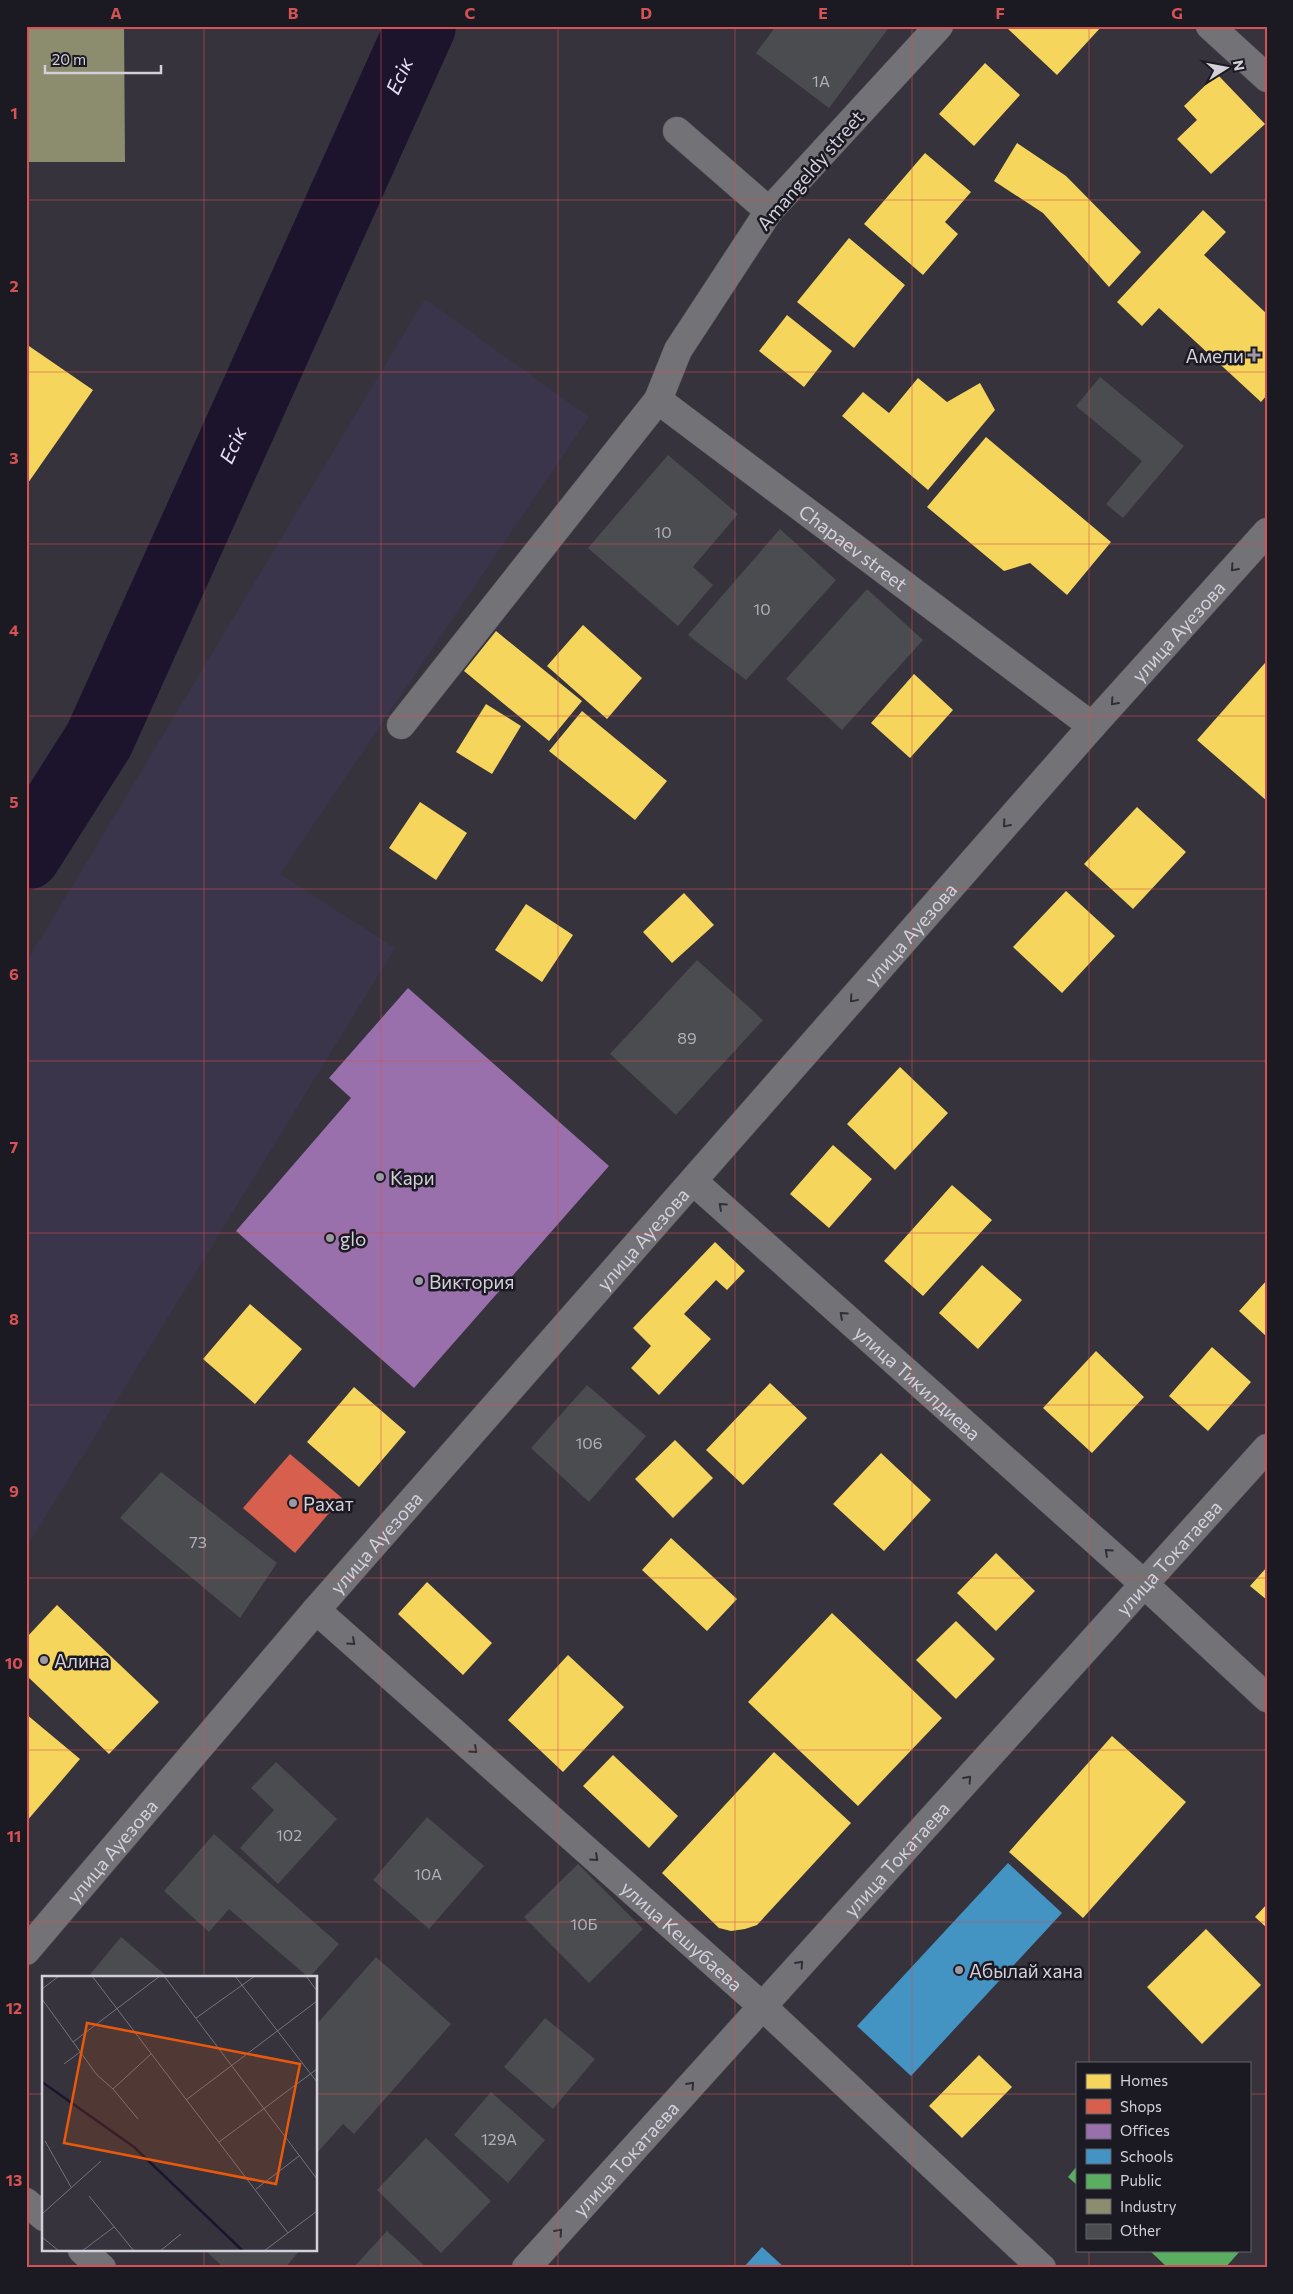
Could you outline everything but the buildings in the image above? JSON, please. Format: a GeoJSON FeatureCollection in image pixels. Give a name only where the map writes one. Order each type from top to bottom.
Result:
{"type":"FeatureCollection","features":[{"type":"Feature","properties":{"kind":"street","name":"Amangeldy street"},"geometry":{"type":"LineString","coordinates":[[658,400],[678,350],[769,211],[939,26]]}},
{"type":"Feature","properties":{"kind":"street"},"geometry":{"type":"LineString","coordinates":[[1210,26],[1267,78]]}},
{"type":"Feature","properties":{"kind":"street"},"geometry":{"type":"LineString","coordinates":[[677,131],[769,211]]}},
{"type":"Feature","properties":{"kind":"street"},"geometry":{"type":"LineString","coordinates":[[401,724],[658,400]]}},
{"type":"Feature","properties":{"kind":"street","name":"Chapaev street"},"geometry":{"type":"LineString","coordinates":[[658,400],[1092,726]]}},
{"type":"Feature","properties":{"kind":"street","name":"улица Ауезова"},"geometry":{"type":"LineString","coordinates":[[26,1951],[316,1610],[1092,726],[1267,532]]}},
{"type":"Feature","properties":{"kind":"street","name":"улица Тикилдиева"},"geometry":{"type":"LineString","coordinates":[[694,1180],[1144,1584],[1267,1698]]}},
{"type":"Feature","properties":{"kind":"street","name":"улица Токатаева"},"geometry":{"type":"LineString","coordinates":[[526,2268],[1267,1448]]}},
{"type":"Feature","properties":{"kind":"street","name":"улица Кешубаева"},"geometry":{"type":"LineString","coordinates":[[316,1610],[762,2006],[1042,2268]]}},
{"type":"Feature","properties":{"kind":"street"},"geometry":{"type":"LineString","coordinates":[[26,2202],[42,2215]]}},
{"type":"Feature","properties":{"kind":"street"},"geometry":{"type":"LineString","coordinates":[[84,2252],[102,2268]]}},
{"type":"Feature","properties":{"kind":"shaded area"},"geometry":{"type":"Polygon","coordinates":[[[425,299],[589,417],[280,874],[395,948],[26,1548],[26,963],[425,299]]]}},
{"type":"Feature","properties":{"kind":"waterway","name":"Есік"},"geometry":{"type":"LineString","coordinates":[[26,855],[99,740],[421,26]]}},
{"type":"Feature","properties":{"kind":"place","name":"Амели"},"geometry":{"type":"Point","coordinates":[1254,355]}},
{"type":"Feature","properties":{"kind":"place","name":"Кари"},"geometry":{"type":"Point","coordinates":[380,1177]}},
{"type":"Feature","properties":{"kind":"place","name":"glo"},"geometry":{"type":"Point","coordinates":[330,1238]}},
{"type":"Feature","properties":{"kind":"place","name":"Виктория"},"geometry":{"type":"Point","coordinates":[419,1281]}},
{"type":"Feature","properties":{"kind":"place","name":"Рахат"},"geometry":{"type":"Point","coordinates":[293,1503]}},
{"type":"Feature","properties":{"kind":"place","name":"Алина"},"geometry":{"type":"Point","coordinates":[44,1660]}},
{"type":"Feature","properties":{"kind":"place","name":"Абылай хана"},"geometry":{"type":"Point","coordinates":[959,1970]}}]}
